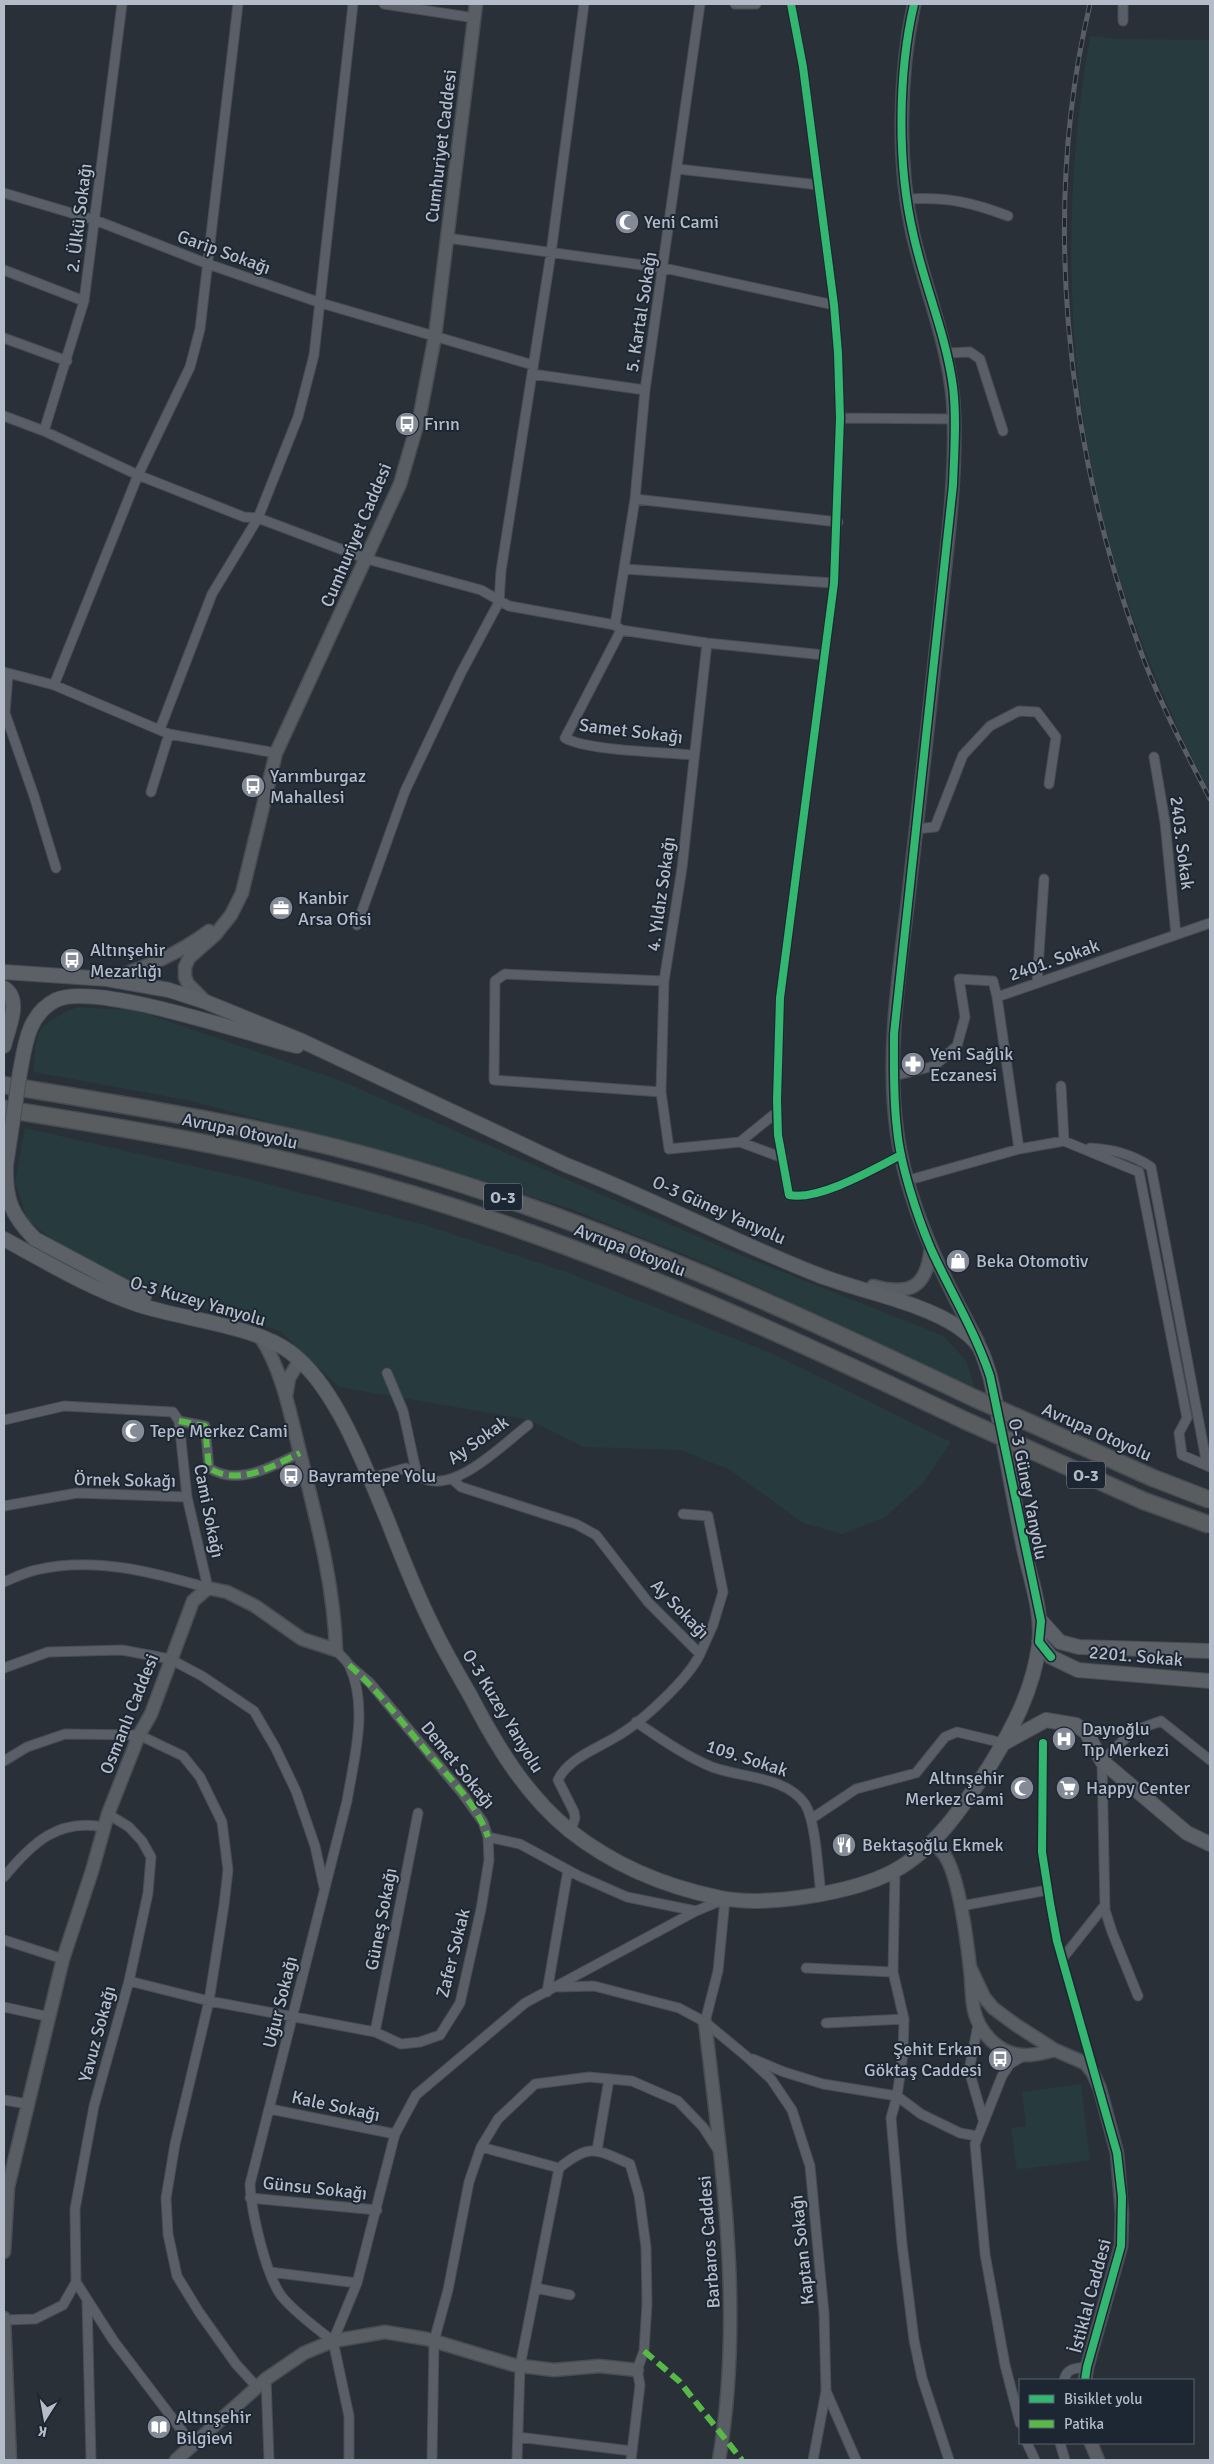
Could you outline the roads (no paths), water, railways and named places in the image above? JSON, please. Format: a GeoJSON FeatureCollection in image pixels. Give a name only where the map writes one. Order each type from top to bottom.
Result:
{"type":"FeatureCollection","features":[{"type":"Feature","properties":{"kind":"highway","name":"Avrupa Otoyolu"},"geometry":{"type":"LineString","coordinates":[[4,1085],[159,1110],[237,1125],[368,1156],[474,1188],[590,1229],[748,1292],[974,1398],[1153,1478],[1210,1500]]}},
{"type":"Feature","properties":{"kind":"highway","name":"Avrupa Otoyolu"},"geometry":{"type":"LineString","coordinates":[[4,1109],[246,1152],[325,1170],[460,1210],[586,1253],[755,1322],[964,1420],[1144,1501],[1210,1525]]}},
{"type":"Feature","properties":{"kind":"main road","name":"Cumhuriyet Caddesi"},"geometry":{"type":"LineString","coordinates":[[206,1002],[188,984],[185,977],[189,958],[215,935],[231,914],[242,893],[276,753],[400,484],[420,415],[435,336],[476,4]]}},
{"type":"Feature","properties":{"kind":"main road"},"geometry":{"type":"LineString","coordinates":[[914,4],[906,45],[902,85],[902,131],[908,199],[920,264],[946,353],[953,388],[953,485],[894,1034],[894,1076],[897,1130],[901,1155],[930,1247],[980,1344]]}},
{"type":"Feature","properties":{"kind":"main road","name":"Cumhuriyet Caddesi"},"geometry":{"type":"LineString","coordinates":[[107,979],[143,968],[175,954],[231,914]]}},
{"type":"Feature","properties":{"kind":"main road"},"geometry":{"type":"LineString","coordinates":[[4,972],[107,979],[169,990],[206,1002],[330,1054]]}},
{"type":"Feature","properties":{"kind":"main road"},"geometry":{"type":"LineString","coordinates":[[4,988],[12,999],[12,1010],[4,1044]]}},
{"type":"Feature","properties":{"kind":"main road"},"geometry":{"type":"LineString","coordinates":[[241,1330],[132,1293],[35,1239],[22,1226],[10,1207],[5,1186],[6,1165],[27,1034],[42,1010],[56,1000],[87,995],[132,1003],[330,1054]]}},
{"type":"Feature","properties":{"kind":"main road"},"geometry":{"type":"LineString","coordinates":[[4,1017],[4,1044]]}},
{"type":"Feature","properties":{"kind":"main road","name":"O-3 Güney Yanyolu"},"geometry":{"type":"LineString","coordinates":[[330,1054],[566,1165],[817,1274],[928,1312],[956,1326],[980,1344],[990,1376],[1041,1621],[1039,1642]]}},
{"type":"Feature","properties":{"kind":"main road","name":"O-3 Kuzey Yanyolu"},"geometry":{"type":"LineString","coordinates":[[4,1239],[77,1279],[110,1294],[192,1320],[241,1330],[288,1350],[300,1360],[317,1377],[334,1405],[370,1478],[431,1625],[517,1776],[550,1814],[571,1831],[621,1865],[672,1885],[726,1899],[767,1899],[821,1894],[856,1885],[895,1870],[932,1842],[976,1786],[1003,1744],[1034,1676],[1039,1642]]}},
{"type":"Feature","properties":{"kind":"main road"},"geometry":{"type":"LineString","coordinates":[[817,1274],[899,1292],[912,1288],[923,1278],[929,1263],[930,1247]]}},
{"type":"Feature","properties":{"kind":"main road"},"geometry":{"type":"LineString","coordinates":[[208,1588],[227,1592],[255,1606],[302,1639],[336,1650],[335,1619],[324,1552],[300,1452],[286,1396],[269,1349],[261,1338]]}},
{"type":"Feature","properties":{"kind":"main road"},"geometry":{"type":"LineString","coordinates":[[286,1396],[289,1378],[300,1360]]}},
{"type":"Feature","properties":{"kind":"main road","name":"Osmanlı Caddesi"},"geometry":{"type":"LineString","coordinates":[[4,2252],[6,2187],[63,1959],[108,1814],[139,1735],[151,1714],[192,1601],[208,1588]]}},
{"type":"Feature","properties":{"kind":"main road","name":"2201. Sokak"},"geometry":{"type":"LineString","coordinates":[[1041,1621],[1060,1642],[1079,1646],[1210,1651]]}},
{"type":"Feature","properties":{"kind":"main road","name":"2201. Sokak"},"geometry":{"type":"LineString","coordinates":[[1039,1642],[1051,1657],[1078,1670],[1210,1681]]}},
{"type":"Feature","properties":{"kind":"main road"},"geometry":{"type":"LineString","coordinates":[[1003,1744],[1046,1720],[1076,1725],[1086,1732],[1102,1761],[1187,1834],[1210,1844]]}},
{"type":"Feature","properties":{"kind":"main road","name":"İstiklal Caddesi"},"geometry":{"type":"LineString","coordinates":[[932,1842],[943,1852],[950,1866],[961,1906],[973,2003],[978,2025]]}},
{"type":"Feature","properties":{"kind":"main road","name":"İstiklal Caddesi"},"geometry":{"type":"LineString","coordinates":[[970,1967],[984,1997],[998,2012],[1055,2050],[1085,2062],[1093,2073],[1100,2089],[1116,2152],[1122,2197],[1120,2246],[1086,2367],[1085,2379]]}},
{"type":"Feature","properties":{"kind":"main road"},"geometry":{"type":"LineString","coordinates":[[998,2012],[986,2012],[981,2017],[978,2025],[991,2040],[1005,2050],[1025,2056],[1055,2050]]}},
{"type":"Feature","properties":{"kind":"main road","name":"Barbaros Caddesi"},"geometry":{"type":"LineString","coordinates":[[705,2022],[729,2235],[731,2296],[729,2380],[719,2460]]}},
{"type":"Feature","properties":{"kind":"main road"},"geometry":{"type":"LineString","coordinates":[[1025,2056],[1034,2047],[1032,2034]]}},
{"type":"Feature","properties":{"kind":"main road"},"geometry":{"type":"LineString","coordinates":[[4,2320],[5,2394],[10,2460]]}},
{"type":"Feature","properties":{"kind":"main road"},"geometry":{"type":"LineString","coordinates":[[178,2459],[192,2444],[261,2383],[304,2353],[333,2341],[385,2332],[434,2341],[520,2366],[554,2370],[599,2366],[638,2370]]}},
{"type":"Feature","properties":{"kind":"main road"},"geometry":{"type":"LineString","coordinates":[[1091,2444],[1098,2460]]}},
{"type":"Feature","properties":{"kind":"street","name":"2. Ülkü Sokağı"},"geometry":{"type":"LineString","coordinates":[[44,431],[84,301],[122,4]]}},
{"type":"Feature","properties":{"kind":"street"},"geometry":{"type":"LineString","coordinates":[[54,685],[138,475],[190,367],[200,329],[238,4]]}},
{"type":"Feature","properties":{"kind":"street"},"geometry":{"type":"LineString","coordinates":[[160,729],[212,594],[258,518],[298,417],[314,355],[321,303],[353,4]]}},
{"type":"Feature","properties":{"kind":"street"},"geometry":{"type":"LineString","coordinates":[[384,4],[474,18]]}},
{"type":"Feature","properties":{"kind":"street"},"geometry":{"type":"LineString","coordinates":[[357,925],[405,791],[461,673],[499,602],[501,571],[551,253],[584,4]]}},
{"type":"Feature","properties":{"kind":"street","name":"5. Kartal Sokağı"},"geometry":{"type":"LineString","coordinates":[[565,738],[618,628],[624,569],[635,500],[645,390],[664,268],[700,4]]}},
{"type":"Feature","properties":{"kind":"street"},"geometry":{"type":"LineString","coordinates":[[735,4],[756,4]]}},
{"type":"Feature","properties":{"kind":"street"},"geometry":{"type":"LineString","coordinates":[[791,4],[803,67],[834,305],[840,418],[838,522],[834,583],[780,998],[778,1112],[789,1195],[797,1196],[817,1192],[860,1177],[901,1155]]}},
{"type":"Feature","properties":{"kind":"street"},"geometry":{"type":"LineString","coordinates":[[1123,4],[1124,22]]}},
{"type":"Feature","properties":{"kind":"street"},"geometry":{"type":"LineString","coordinates":[[678,169],[819,185]]}},
{"type":"Feature","properties":{"kind":"street","name":"Garip Sokağı"},"geometry":{"type":"LineString","coordinates":[[4,193],[95,220],[208,264],[321,303],[435,336],[533,369],[645,390]]}},
{"type":"Feature","properties":{"kind":"street"},"geometry":{"type":"LineString","coordinates":[[908,199],[935,198],[971,203],[1008,216]]}},
{"type":"Feature","properties":{"kind":"street"},"geometry":{"type":"LineString","coordinates":[[447,238],[664,268],[834,305]]}},
{"type":"Feature","properties":{"kind":"street"},"geometry":{"type":"LineString","coordinates":[[4,270],[84,301]]}},
{"type":"Feature","properties":{"kind":"street"},"geometry":{"type":"LineString","coordinates":[[4,338],[67,360]]}},
{"type":"Feature","properties":{"kind":"street"},"geometry":{"type":"LineString","coordinates":[[946,353],[970,352],[980,359],[1003,431]]}},
{"type":"Feature","properties":{"kind":"street"},"geometry":{"type":"LineString","coordinates":[[4,416],[44,431],[138,475],[244,517],[258,518],[367,558],[481,590],[509,606],[618,628],[707,643],[824,655]]}},
{"type":"Feature","properties":{"kind":"street"},"geometry":{"type":"LineString","coordinates":[[840,418],[954,419]]}},
{"type":"Feature","properties":{"kind":"street"},"geometry":{"type":"LineString","coordinates":[[635,500],[838,522]]}},
{"type":"Feature","properties":{"kind":"street"},"geometry":{"type":"LineString","coordinates":[[624,569],[834,583]]}},
{"type":"Feature","properties":{"kind":"street","name":"4. Yıldız Sokağı"},"geometry":{"type":"LineString","coordinates":[[707,643],[693,755],[682,868],[664,981],[661,1092],[669,1149],[740,1142]]}},
{"type":"Feature","properties":{"kind":"street"},"geometry":{"type":"LineString","coordinates":[[56,868],[34,796],[5,713],[6,673],[54,685],[169,734],[276,753]]}},
{"type":"Feature","properties":{"kind":"street"},"geometry":{"type":"LineString","coordinates":[[916,829],[935,827],[963,756],[990,726],[1019,712],[1038,712],[1056,737],[1049,784]]}},
{"type":"Feature","properties":{"kind":"street"},"geometry":{"type":"LineString","coordinates":[[151,792],[169,734]]}},
{"type":"Feature","properties":{"kind":"street","name":"Samet Sokağı"},"geometry":{"type":"LineString","coordinates":[[565,738],[573,742],[600,746],[693,755]]}},
{"type":"Feature","properties":{"kind":"street","name":"2403. Sokak"},"geometry":{"type":"LineString","coordinates":[[1154,757],[1165,822],[1176,935]]}},
{"type":"Feature","properties":{"kind":"street"},"geometry":{"type":"LineString","coordinates":[[1037,983],[1044,879]]}},
{"type":"Feature","properties":{"kind":"street","name":"2401. Sokak"},"geometry":{"type":"LineString","coordinates":[[1019,1149],[997,997],[1210,923]]}},
{"type":"Feature","properties":{"kind":"street"},"geometry":{"type":"LineString","coordinates":[[661,1092],[494,1080],[496,1037],[494,992],[495,981],[505,974],[664,981]]}},
{"type":"Feature","properties":{"kind":"street"},"geometry":{"type":"LineString","coordinates":[[894,1076],[934,1066],[957,1046],[965,1016],[959,979],[993,981],[997,997]]}},
{"type":"Feature","properties":{"kind":"street"},"geometry":{"type":"LineString","coordinates":[[1061,1086],[1064,1141]]}},
{"type":"Feature","properties":{"kind":"street"},"geometry":{"type":"LineString","coordinates":[[740,1142],[778,1112]]}},
{"type":"Feature","properties":{"kind":"street"},"geometry":{"type":"LineString","coordinates":[[909,1180],[1019,1149],[1064,1141],[1139,1172],[1187,1418],[1179,1433],[1182,1455],[1209,1466]]}},
{"type":"Feature","properties":{"kind":"street"},"geometry":{"type":"LineString","coordinates":[[740,1142],[783,1158]]}},
{"type":"Feature","properties":{"kind":"street"},"geometry":{"type":"LineString","coordinates":[[1084,1148],[1109,1149],[1138,1158],[1151,1167],[1209,1466]]}},
{"type":"Feature","properties":{"kind":"street"},"geometry":{"type":"LineString","coordinates":[[387,1373],[403,1411],[417,1475]]}},
{"type":"Feature","properties":{"kind":"street","name":"Cami Sokağı"},"geometry":{"type":"LineString","coordinates":[[4,1420],[64,1406],[173,1412],[179,1421],[187,1497],[208,1588]]}},
{"type":"Feature","properties":{"kind":"street"},"geometry":{"type":"LineString","coordinates":[[179,1421],[205,1426],[209,1468],[218,1474],[235,1476],[264,1471],[300,1452]]}},
{"type":"Feature","properties":{"kind":"street","name":"Ay Sokak"},"geometry":{"type":"LineString","coordinates":[[370,1478],[406,1468],[433,1482],[452,1479],[480,1463],[528,1425]]}},
{"type":"Feature","properties":{"kind":"street","name":"Ay Sokağı"},"geometry":{"type":"LineString","coordinates":[[452,1479],[461,1487],[576,1524],[596,1535],[648,1602],[700,1654],[695,1666],[622,1734],[569,1764],[561,1772],[558,1780],[574,1812],[575,1818],[571,1831]]}},
{"type":"Feature","properties":{"kind":"street","name":"Örnek Sokağı"},"geometry":{"type":"LineString","coordinates":[[4,1506],[76,1493],[187,1497]]}},
{"type":"Feature","properties":{"kind":"street"},"geometry":{"type":"LineString","coordinates":[[683,1514],[708,1516],[723,1592],[713,1625],[700,1654]]}},
{"type":"Feature","properties":{"kind":"street"},"geometry":{"type":"LineString","coordinates":[[4,1582],[36,1570],[88,1564],[154,1572],[208,1588]]}},
{"type":"Feature","properties":{"kind":"street"},"geometry":{"type":"LineString","coordinates":[[4,1668],[48,1652],[122,1650],[170,1659],[202,1676],[254,1711],[275,1747],[296,1791],[315,1846],[325,1889]]}},
{"type":"Feature","properties":{"kind":"street","name":"Uğur Sokağı"},"geometry":{"type":"LineString","coordinates":[[333,2341],[282,2297],[270,2272],[250,2198],[250,2184],[294,2018],[347,1801],[357,1739],[358,1707],[348,1665],[336,1650]]}},
{"type":"Feature","properties":{"kind":"street","name":"Demet Sokağı"},"geometry":{"type":"LineString","coordinates":[[348,1665],[370,1683],[462,1793],[483,1822],[488,1837],[520,1844],[568,1870],[627,1897],[696,1911]]}},
{"type":"Feature","properties":{"kind":"street"},"geometry":{"type":"LineString","coordinates":[[1138,1996],[1112,1932],[1105,1905],[1102,1761],[1133,1731],[1161,1721],[1210,1760]]}},
{"type":"Feature","properties":{"kind":"street","name":"109. Sokak"},"geometry":{"type":"LineString","coordinates":[[636,1722],[673,1747],[712,1767],[789,1788],[805,1805],[811,1819],[821,1894]]}},
{"type":"Feature","properties":{"kind":"street"},"geometry":{"type":"LineString","coordinates":[[811,1819],[856,1789],[916,1773],[946,1737],[958,1732],[1003,1744]]}},
{"type":"Feature","properties":{"kind":"street"},"geometry":{"type":"LineString","coordinates":[[4,1761],[27,1747],[65,1734],[139,1735],[183,1756],[200,1777],[222,1822],[228,1870],[209,2001],[175,2144],[166,2198],[168,2234],[177,2276],[198,2312],[236,2364],[261,2383],[270,2460]]}},
{"type":"Feature","properties":{"kind":"street","name":"Güneş Sokağı"},"geometry":{"type":"LineString","coordinates":[[375,2032],[418,1813]]}},
{"type":"Feature","properties":{"kind":"street","name":"Yavuz Sokağı"},"geometry":{"type":"LineString","coordinates":[[76,2282],[77,2200],[94,2106],[129,1981],[148,1893],[151,1857],[142,1841],[129,1827],[108,1814]]}},
{"type":"Feature","properties":{"kind":"street"},"geometry":{"type":"LineString","coordinates":[[4,1877],[36,1844],[59,1829],[88,1824],[104,1827]]}},
{"type":"Feature","properties":{"kind":"street","name":"Zafer Sokak"},"geometry":{"type":"LineString","coordinates":[[129,1981],[209,2001],[375,2032],[402,2044],[420,2042],[440,2035],[460,2003],[489,1860],[488,1837]]}},
{"type":"Feature","properties":{"kind":"street"},"geometry":{"type":"LineString","coordinates":[[547,1992],[568,1870]]}},
{"type":"Feature","properties":{"kind":"street"},"geometry":{"type":"LineString","coordinates":[[895,1870],[892,1972],[904,2020],[903,2054],[897,2096],[891,2118],[902,2244],[914,2340],[922,2378],[949,2460]]}},
{"type":"Feature","properties":{"kind":"street"},"geometry":{"type":"LineString","coordinates":[[961,1906],[1048,1890]]}},
{"type":"Feature","properties":{"kind":"street"},"geometry":{"type":"LineString","coordinates":[[349,2460],[349,2416],[333,2341],[357,2283],[395,2134],[416,2095],[525,2003],[696,1911],[726,1899],[718,1971],[705,2022]]}},
{"type":"Feature","properties":{"kind":"street"},"geometry":{"type":"LineString","coordinates":[[1062,1959],[1105,1905]]}},
{"type":"Feature","properties":{"kind":"street"},"geometry":{"type":"LineString","coordinates":[[4,1940],[63,1959]]}},
{"type":"Feature","properties":{"kind":"street"},"geometry":{"type":"LineString","coordinates":[[806,1968],[892,1972]]}},
{"type":"Feature","properties":{"kind":"street"},"geometry":{"type":"LineString","coordinates":[[556,1987],[594,1986],[679,2008],[705,2022],[746,2056],[784,2072],[823,2084],[897,2096],[936,2121],[960,2133],[977,2136]]}},
{"type":"Feature","properties":{"kind":"street"},"geometry":{"type":"LineString","coordinates":[[4,2007],[50,2017]]}},
{"type":"Feature","properties":{"kind":"street"},"geometry":{"type":"LineString","coordinates":[[826,2023],[904,2020]]}},
{"type":"Feature","properties":{"kind":"street"},"geometry":{"type":"LineString","coordinates":[[978,2025],[969,2070],[983,2119]]}},
{"type":"Feature","properties":{"kind":"street","name":"Kaptan Sokağı"},"geometry":{"type":"LineString","coordinates":[[746,2056],[771,2079],[792,2110],[810,2166],[824,2313],[826,2391],[813,2460]]}},
{"type":"Feature","properties":{"kind":"street"},"geometry":{"type":"LineString","coordinates":[[1019,2419],[1005,2365],[985,2254],[975,2157],[977,2136],[1002,2076],[1010,2064],[1025,2056]]}},
{"type":"Feature","properties":{"kind":"street"},"geometry":{"type":"LineString","coordinates":[[432,2460],[434,2341],[448,2290],[469,2182],[481,2147],[498,2119],[535,2084],[589,2077],[632,2081],[678,2101],[703,2126],[720,2153]]}},
{"type":"Feature","properties":{"kind":"street"},"geometry":{"type":"LineString","coordinates":[[597,2150],[609,2079]]}},
{"type":"Feature","properties":{"kind":"street"},"geometry":{"type":"LineString","coordinates":[[4,2100],[28,2104]]}},
{"type":"Feature","properties":{"kind":"street","name":"Kale Sokağı"},"geometry":{"type":"LineString","coordinates":[[270,2109],[395,2134]]}},
{"type":"Feature","properties":{"kind":"street"},"geometry":{"type":"LineString","coordinates":[[481,2147],[559,2168]]}},
{"type":"Feature","properties":{"kind":"street"},"geometry":{"type":"LineString","coordinates":[[517,2460],[520,2366],[559,2168],[577,2154],[597,2150],[630,2164],[640,2195],[646,2247],[647,2304],[644,2351],[638,2370],[640,2385],[631,2456],[518,2437]]}},
{"type":"Feature","properties":{"kind":"street","name":"Günsu Sokağı"},"geometry":{"type":"LineString","coordinates":[[250,2198],[377,2210]]}},
{"type":"Feature","properties":{"kind":"street"},"geometry":{"type":"LineString","coordinates":[[270,2272],[357,2283]]}},
{"type":"Feature","properties":{"kind":"street"},"geometry":{"type":"LineString","coordinates":[[4,2320],[35,2319],[63,2304],[76,2282],[114,2340],[192,2444]]}},
{"type":"Feature","properties":{"kind":"street"},"geometry":{"type":"LineString","coordinates":[[536,2288],[570,2295]]}},
{"type":"Feature","properties":{"kind":"street"},"geometry":{"type":"LineString","coordinates":[[87,2300],[91,2460]]}},
{"type":"Feature","properties":{"kind":"street"},"geometry":{"type":"LineString","coordinates":[[1064,2379],[1068,2371],[1073,2368],[1086,2367]]}},
{"type":"Feature","properties":{"kind":"street"},"geometry":{"type":"LineString","coordinates":[[826,2391],[857,2458]]}},
{"type":"Feature","properties":{"kind":"street"},"geometry":{"type":"LineString","coordinates":[[1027,2444],[1035,2460]]}},
{"type":"Feature","properties":{"kind":"street"},"geometry":{"type":"LineString","coordinates":[[1060,2444],[1065,2460]]}},
{"type":"Feature","properties":{"kind":"railway"},"geometry":{"type":"LineString","coordinates":[[1090,4],[1075,82],[1067,162],[1065,242],[1068,324],[1078,404],[1092,484],[1112,562],[1136,638],[1161,700],[1210,799]]}},
{"type":"Feature","properties":{"kind":"place","name":"Yeni Cami"},"geometry":{"type":"Point","coordinates":[627,222]}},
{"type":"Feature","properties":{"kind":"place","name":"Fırın"},"geometry":{"type":"Point","coordinates":[407,424]}},
{"type":"Feature","properties":{"kind":"place","name":"Yarımburgaz Mahallesi"},"geometry":{"type":"Point","coordinates":[253,786]}},
{"type":"Feature","properties":{"kind":"place","name":"Kanbir Arsa Ofisi"},"geometry":{"type":"Point","coordinates":[281,908]}},
{"type":"Feature","properties":{"kind":"place","name":"Altınşehir Mezarlığı"},"geometry":{"type":"Point","coordinates":[72,960]}},
{"type":"Feature","properties":{"kind":"place","name":"Yeni Sağlık Eczanesi"},"geometry":{"type":"Point","coordinates":[913,1064]}},
{"type":"Feature","properties":{"kind":"place","name":"Beka Otomotiv"},"geometry":{"type":"Point","coordinates":[958,1261]}},
{"type":"Feature","properties":{"kind":"place","name":"Tepe Merkez Cami"},"geometry":{"type":"Point","coordinates":[133,1431]}},
{"type":"Feature","properties":{"kind":"place","name":"Bayramtepe Yolu"},"geometry":{"type":"Point","coordinates":[291,1476]}},
{"type":"Feature","properties":{"kind":"place","name":"Dayıoğlu Tıp Merkezi"},"geometry":{"type":"Point","coordinates":[1064,1739]}},
{"type":"Feature","properties":{"kind":"place","name":"Altınşehir Merkez Cami"},"geometry":{"type":"Point","coordinates":[1022,1788]}},
{"type":"Feature","properties":{"kind":"place","name":"Happy Center"},"geometry":{"type":"Point","coordinates":[1068,1788]}},
{"type":"Feature","properties":{"kind":"place","name":"Bektaşoğlu Ekmek"},"geometry":{"type":"Point","coordinates":[844,1845]}},
{"type":"Feature","properties":{"kind":"place","name":"Şehit Erkan Göktaş Caddesi"},"geometry":{"type":"Point","coordinates":[1000,2059]}},
{"type":"Feature","properties":{"kind":"place","name":"Altınşehir Bilgievi"},"geometry":{"type":"Point","coordinates":[159,2427]}}]}
